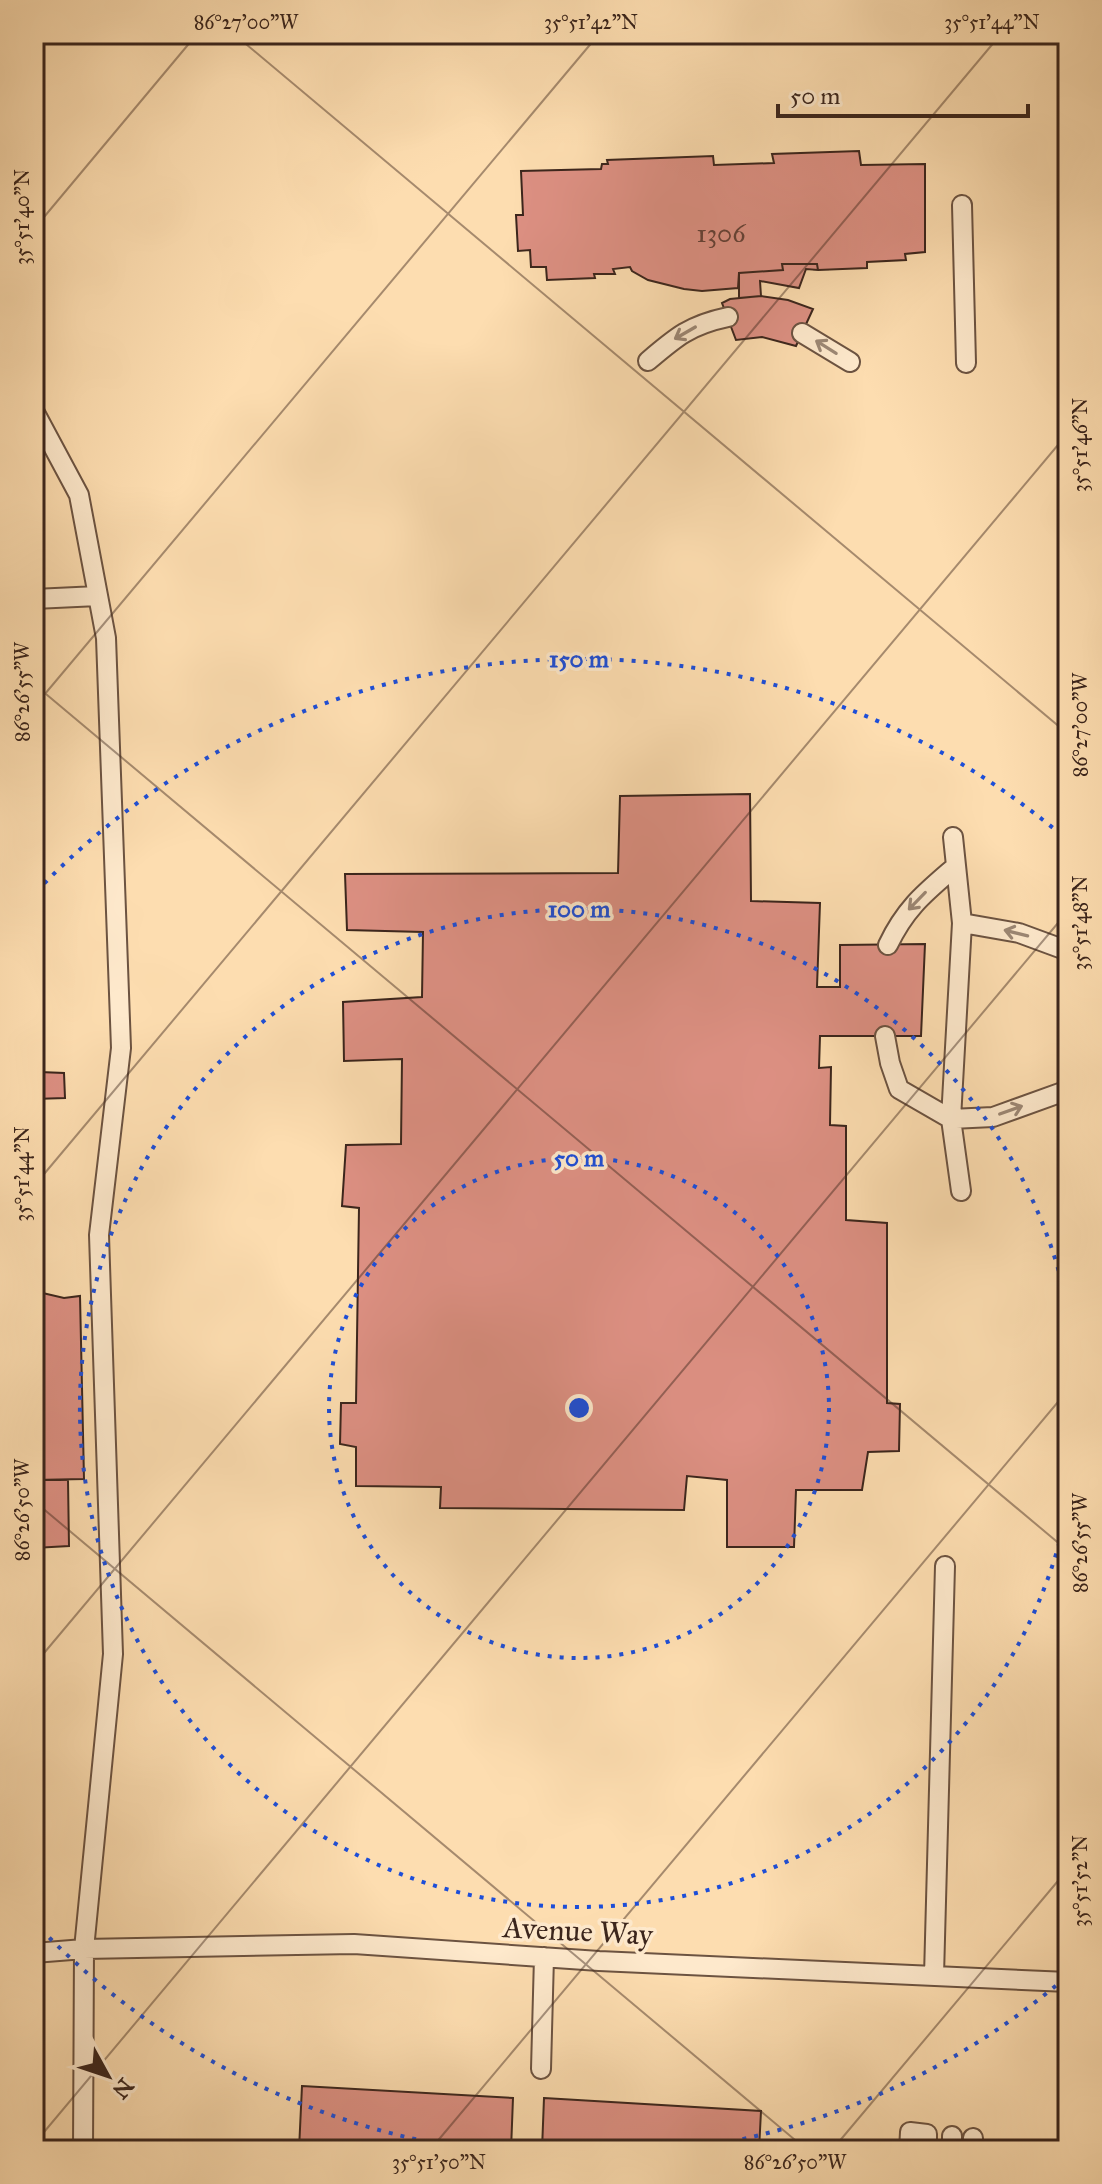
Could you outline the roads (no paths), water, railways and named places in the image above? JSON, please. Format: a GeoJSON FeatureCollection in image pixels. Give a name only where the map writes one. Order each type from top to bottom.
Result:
{"type":"FeatureCollection","features":[{"type":"Feature","properties":{"kind":"lane"},"geometry":{"type":"LineString","coordinates":[[962,205],[966,363]]}},
{"type":"Feature","properties":{"kind":"lane"},"geometry":{"type":"LineString","coordinates":[[648,361],[680,333],[707,321],[728,317]]}},
{"type":"Feature","properties":{"kind":"lane"},"geometry":{"type":"LineString","coordinates":[[802,333],[850,362]]}},
{"type":"Feature","properties":{"kind":"lane"},"geometry":{"type":"LineString","coordinates":[[34,411],[79,495],[106,638],[121,1048],[99,1235],[113,1654],[84,1949],[83,2150]]}},
{"type":"Feature","properties":{"kind":"lane"},"geometry":{"type":"LineString","coordinates":[[34,599],[98,596]]}},
{"type":"Feature","properties":{"kind":"lane"},"geometry":{"type":"LineString","coordinates":[[953,837],[962,923],[951,1119],[961,1191]]}},
{"type":"Feature","properties":{"kind":"lane"},"geometry":{"type":"LineString","coordinates":[[888,945],[915,901],[956,866]]}},
{"type":"Feature","properties":{"kind":"lane"},"geometry":{"type":"LineString","coordinates":[[962,923],[1019,933],[1068,951]]}},
{"type":"Feature","properties":{"kind":"lane"},"geometry":{"type":"LineString","coordinates":[[885,1036],[899,1089],[951,1119],[993,1117],[1068,1090]]}},
{"type":"Feature","properties":{"kind":"lane"},"geometry":{"type":"LineString","coordinates":[[934,1976],[945,1566]]}},
{"type":"Feature","properties":{"kind":"lane","name":"Avenue Way"},"geometry":{"type":"LineString","coordinates":[[34,1953],[84,1949],[354,1944],[544,1957],[1068,1982]]}},
{"type":"Feature","properties":{"kind":"lane"},"geometry":{"type":"LineString","coordinates":[[541,2069],[544,1957]]}},
{"type":"Feature","properties":{"kind":"lane"},"geometry":{"type":"LineString","coordinates":[[909,2150],[910,2132],[927,2142]]}}]}
